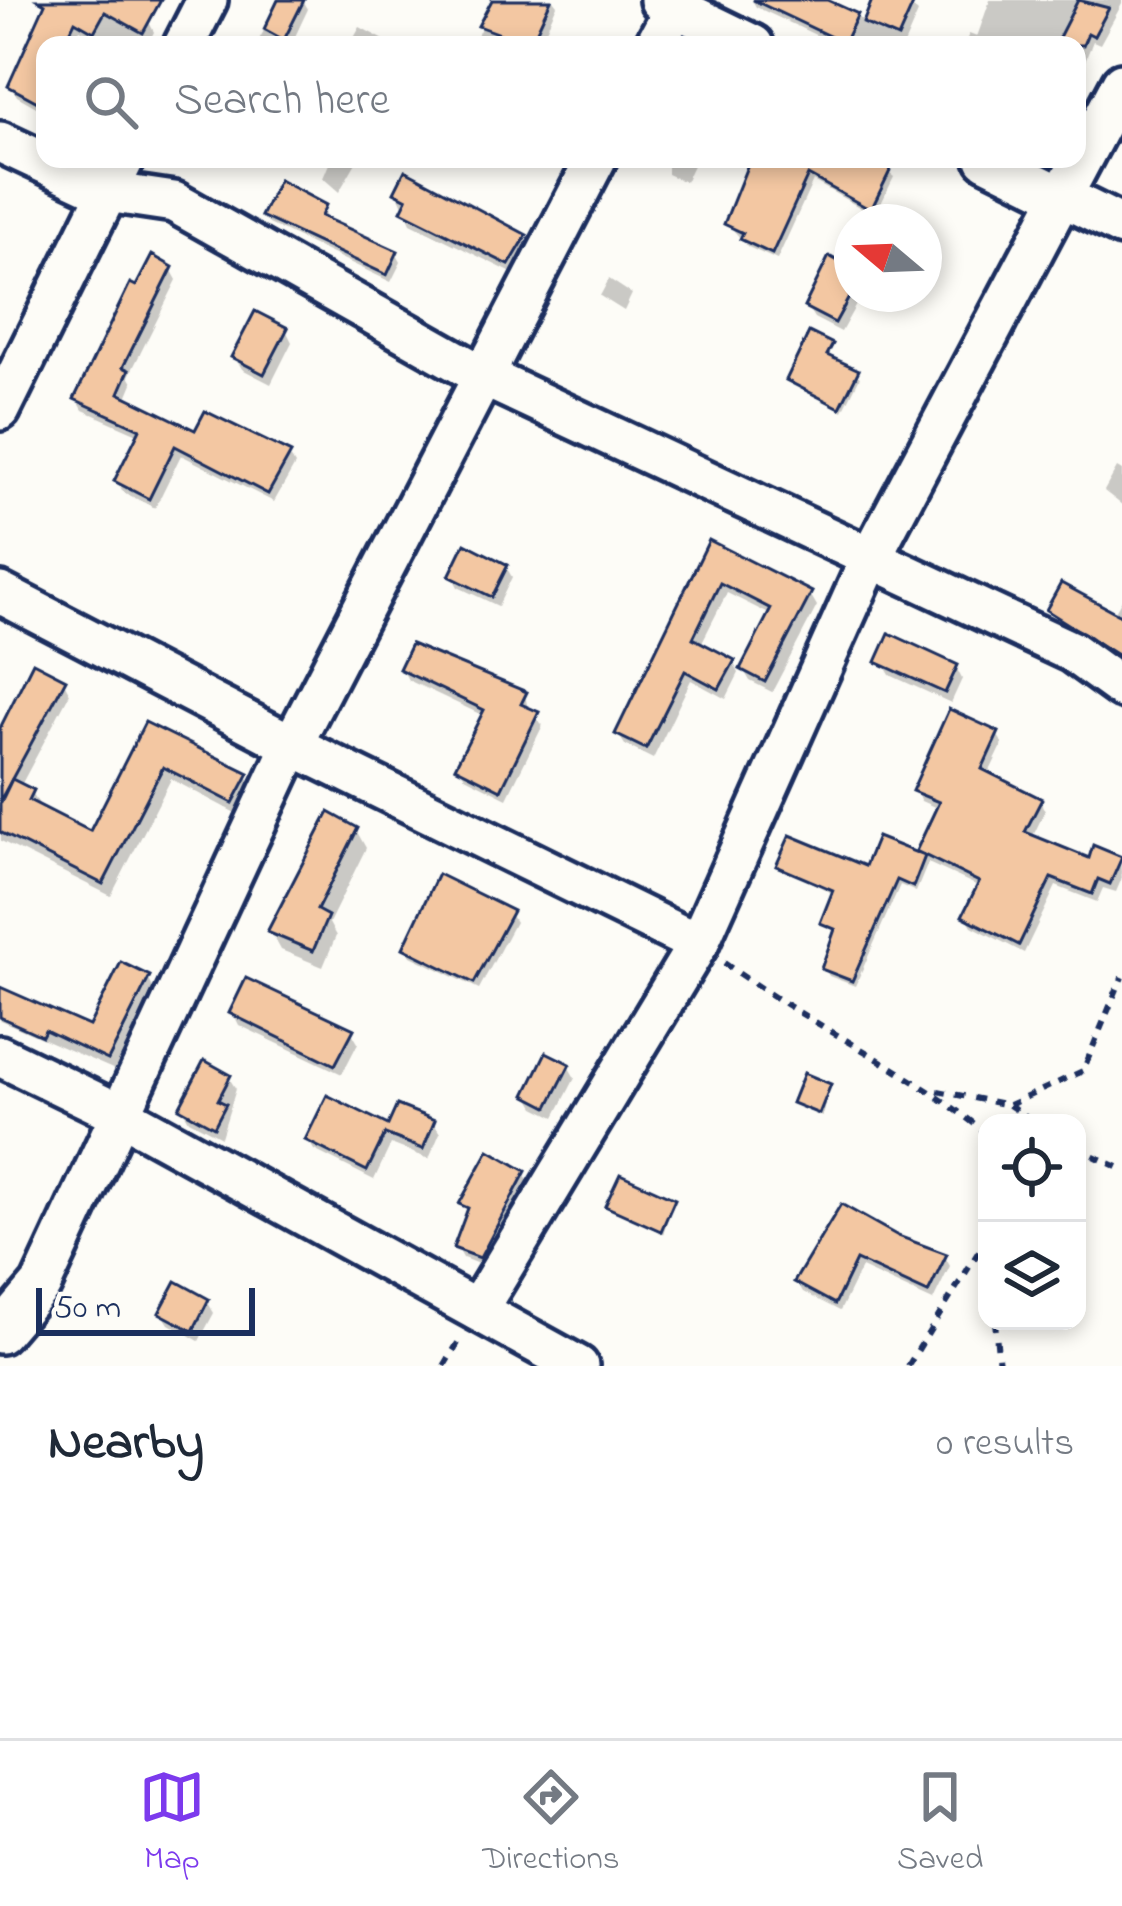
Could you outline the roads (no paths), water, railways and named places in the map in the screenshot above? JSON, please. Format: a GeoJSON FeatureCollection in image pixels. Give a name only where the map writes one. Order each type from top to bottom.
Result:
{"type":"FeatureCollection","features":[{"type":"Feature","properties":{"kind":"street"},"geometry":{"type":"LineString","coordinates":[[189,36],[208,0]]}},
{"type":"Feature","properties":{"kind":"street"},"geometry":{"type":"LineString","coordinates":[[658,36],[671,2],[735,36]]}},
{"type":"Feature","properties":{"kind":"street"},"geometry":{"type":"LineString","coordinates":[[1086,148],[1122,83]]}},
{"type":"Feature","properties":{"kind":"street"},"geometry":{"type":"LineString","coordinates":[[0,142],[36,152]]}},
{"type":"Feature","properties":{"kind":"street"},"geometry":{"type":"LineString","coordinates":[[0,1333],[41,1285],[124,1116],[292,746],[591,168]]}},
{"type":"Feature","properties":{"kind":"street"},"geometry":{"type":"LineString","coordinates":[[1004,168],[1122,226]]}},
{"type":"Feature","properties":{"kind":"street"},"geometry":{"type":"LineString","coordinates":[[478,1310],[698,944],[871,557],[1075,168]]}},
{"type":"Feature","properties":{"kind":"street"},"geometry":{"type":"LineString","coordinates":[[0,410],[115,175],[174,202],[483,376],[1072,652],[1122,688]]}},
{"type":"Feature","properties":{"kind":"street"},"geometry":{"type":"LineString","coordinates":[[0,593],[292,746],[698,944]]}},
{"type":"Feature","properties":{"kind":"street"},"geometry":{"type":"LineString","coordinates":[[0,1056],[124,1116],[578,1366]]}}]}
